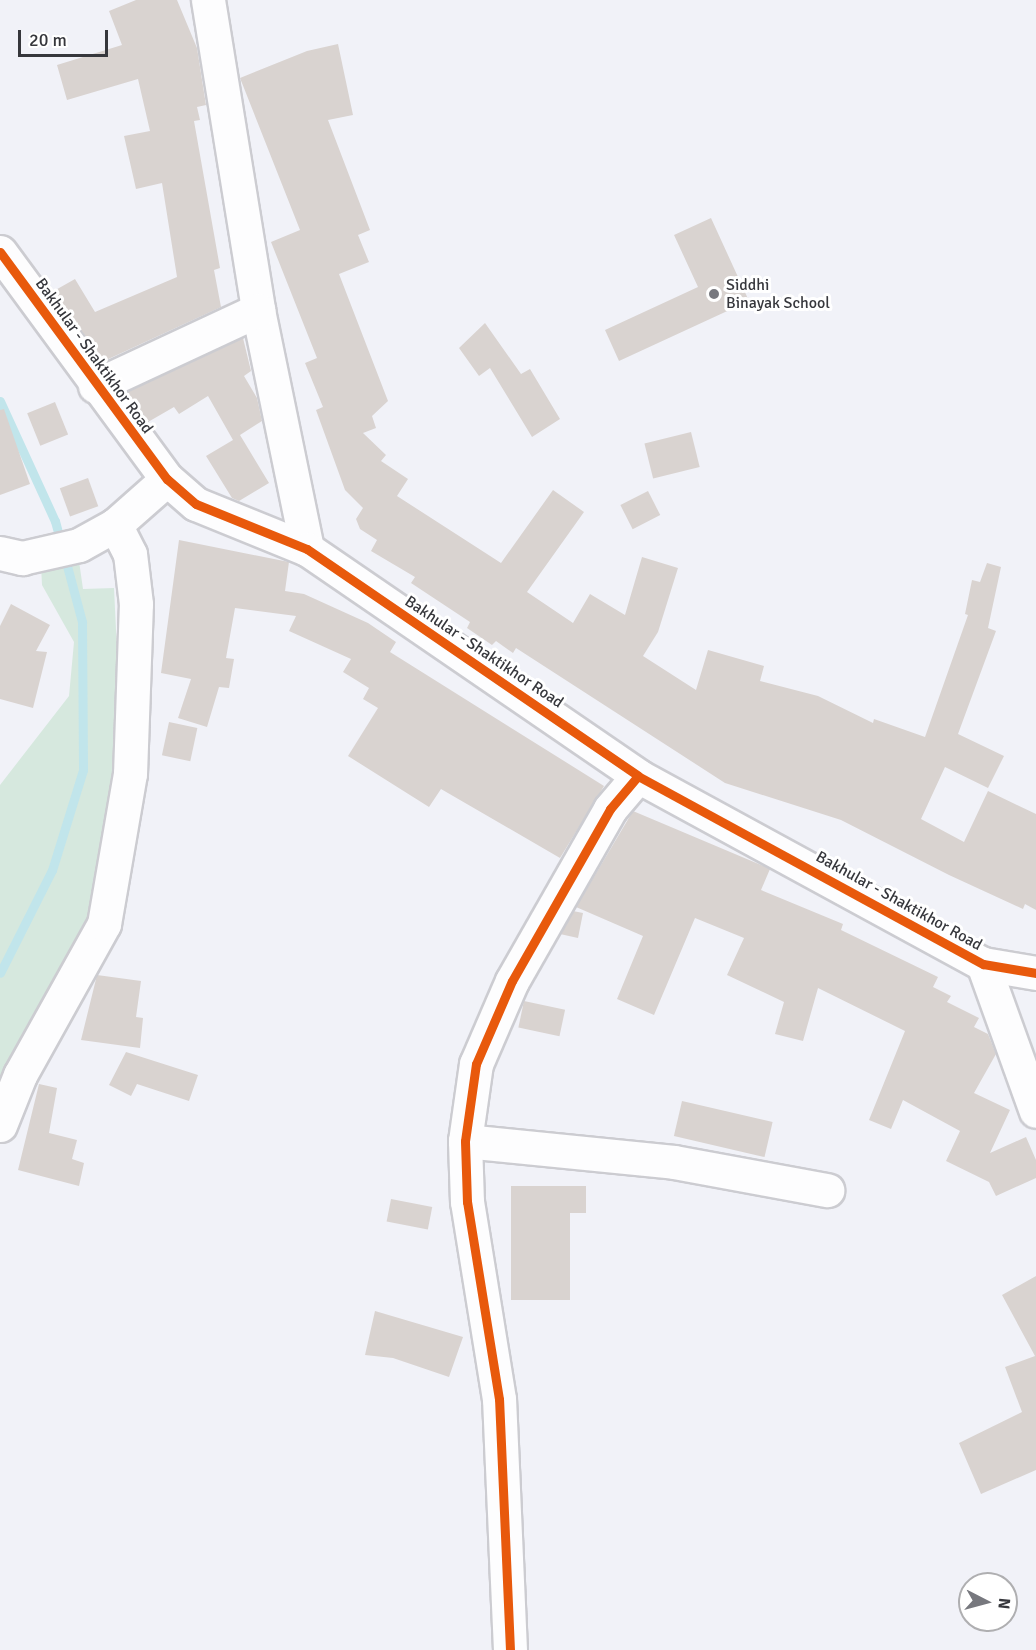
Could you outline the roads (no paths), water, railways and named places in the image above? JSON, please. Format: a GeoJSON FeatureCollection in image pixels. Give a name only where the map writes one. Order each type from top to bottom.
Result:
{"type":"FeatureCollection","features":[{"type":"Feature","properties":{"kind":"street"},"geometry":{"type":"LineString","coordinates":[[208,0],[258,310],[306,549]]}},
{"type":"Feature","properties":{"kind":"street","name":"Bakhular - Shaktikhor Road"},"geometry":{"type":"LineString","coordinates":[[0,252],[95,386],[167,479],[196,504],[306,549],[638,776],[984,964],[1036,973]]}},
{"type":"Feature","properties":{"kind":"street"},"geometry":{"type":"LineString","coordinates":[[95,386],[258,310]]}},
{"type":"Feature","properties":{"kind":"street"},"geometry":{"type":"LineString","coordinates":[[2,559],[68,548],[115,525],[167,479]]}},
{"type":"Feature","properties":{"kind":"street"},"geometry":{"type":"LineString","coordinates":[[0,1125],[20,1075],[104,924],[130,774],[136,604],[130,554],[115,525]]}},
{"type":"Feature","properties":{"kind":"street"},"geometry":{"type":"LineString","coordinates":[[510,1650],[499,1399],[467,1202],[465,1141],[476,1064],[512,981],[610,809],[638,776]]}},
{"type":"Feature","properties":{"kind":"street"},"geometry":{"type":"LineString","coordinates":[[984,964],[1036,1111]]}},
{"type":"Feature","properties":{"kind":"street"},"geometry":{"type":"LineString","coordinates":[[465,1141],[674,1162],[827,1190]]}},
{"type":"Feature","properties":{"kind":"waterway"},"geometry":{"type":"LineString","coordinates":[[0,401],[55,521],[82,622],[83,770],[52,870],[0,973]]}},
{"type":"Feature","properties":{"kind":"place","name":"Siddhi Binayak School"},"geometry":{"type":"Point","coordinates":[714,294]}}]}
